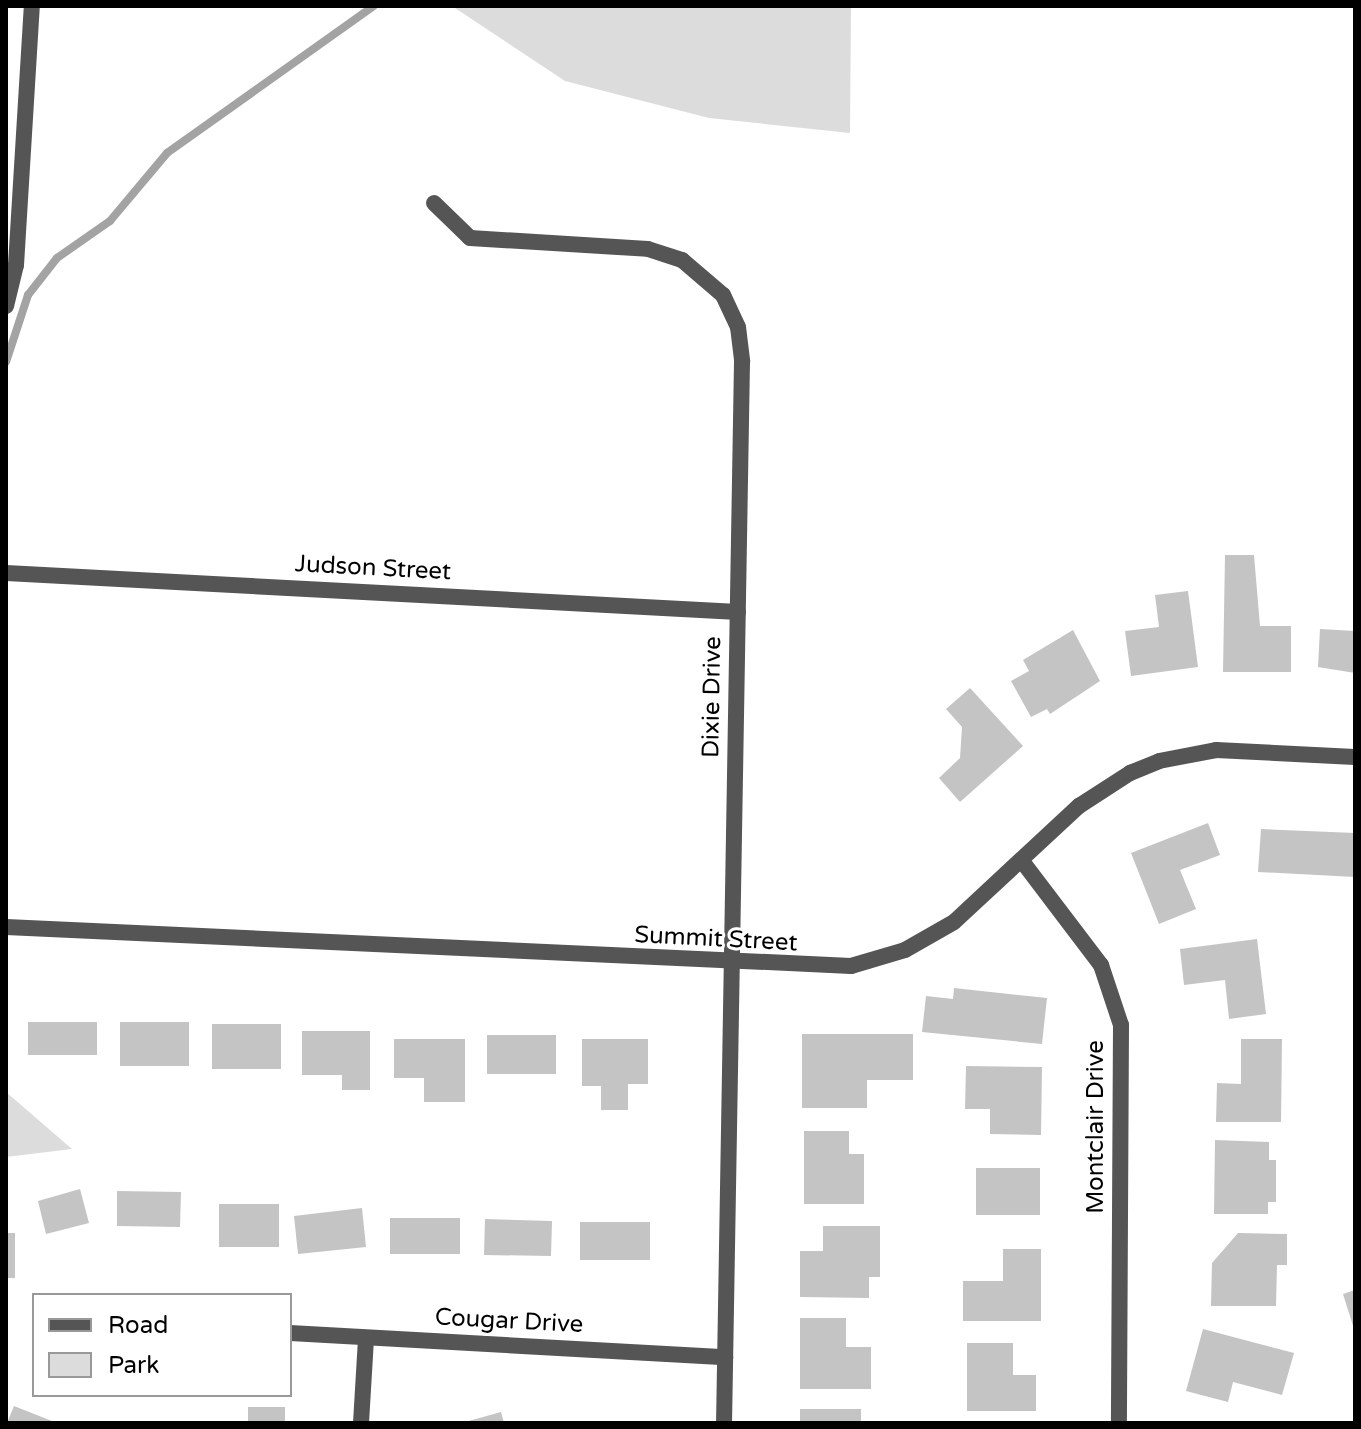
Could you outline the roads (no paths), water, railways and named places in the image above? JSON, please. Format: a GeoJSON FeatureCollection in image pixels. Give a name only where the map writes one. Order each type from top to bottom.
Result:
{"type":"FeatureCollection","features":[{"type":"Feature","properties":{"kind":"street"},"geometry":{"type":"LineString","coordinates":[[6,306],[16,265],[12,217],[32,6]]}},
{"type":"Feature","properties":{"kind":"street","name":"Dixie Drive"},"geometry":{"type":"LineString","coordinates":[[434,203],[470,238],[657,251],[697,269],[723,295],[742,345],[724,1423]]}},
{"type":"Feature","properties":{"kind":"street","name":"Judson Street"},"geometry":{"type":"LineString","coordinates":[[6,573],[738,612]]}},
{"type":"Feature","properties":{"kind":"street","name":"Summit Street"},"geometry":{"type":"LineString","coordinates":[[6,927],[823,968],[892,955],[954,922],[1104,788],[1159,761],[1216,750],[1355,757]]}},
{"type":"Feature","properties":{"kind":"street","name":"Montclair Drive"},"geometry":{"type":"LineString","coordinates":[[1022,861],[1101,965],[1121,1025],[1119,1423]]}},
{"type":"Feature","properties":{"kind":"street","name":"Cougar Drive"},"geometry":{"type":"LineString","coordinates":[[292,1333],[725,1357]]}},
{"type":"Feature","properties":{"kind":"street"},"geometry":{"type":"LineString","coordinates":[[361,1423],[366,1338]]}},
{"type":"Feature","properties":{"kind":"waterway"},"geometry":{"type":"LineString","coordinates":[[6,362],[28,295],[57,258],[110,221],[167,153],[374,6]]}}]}
